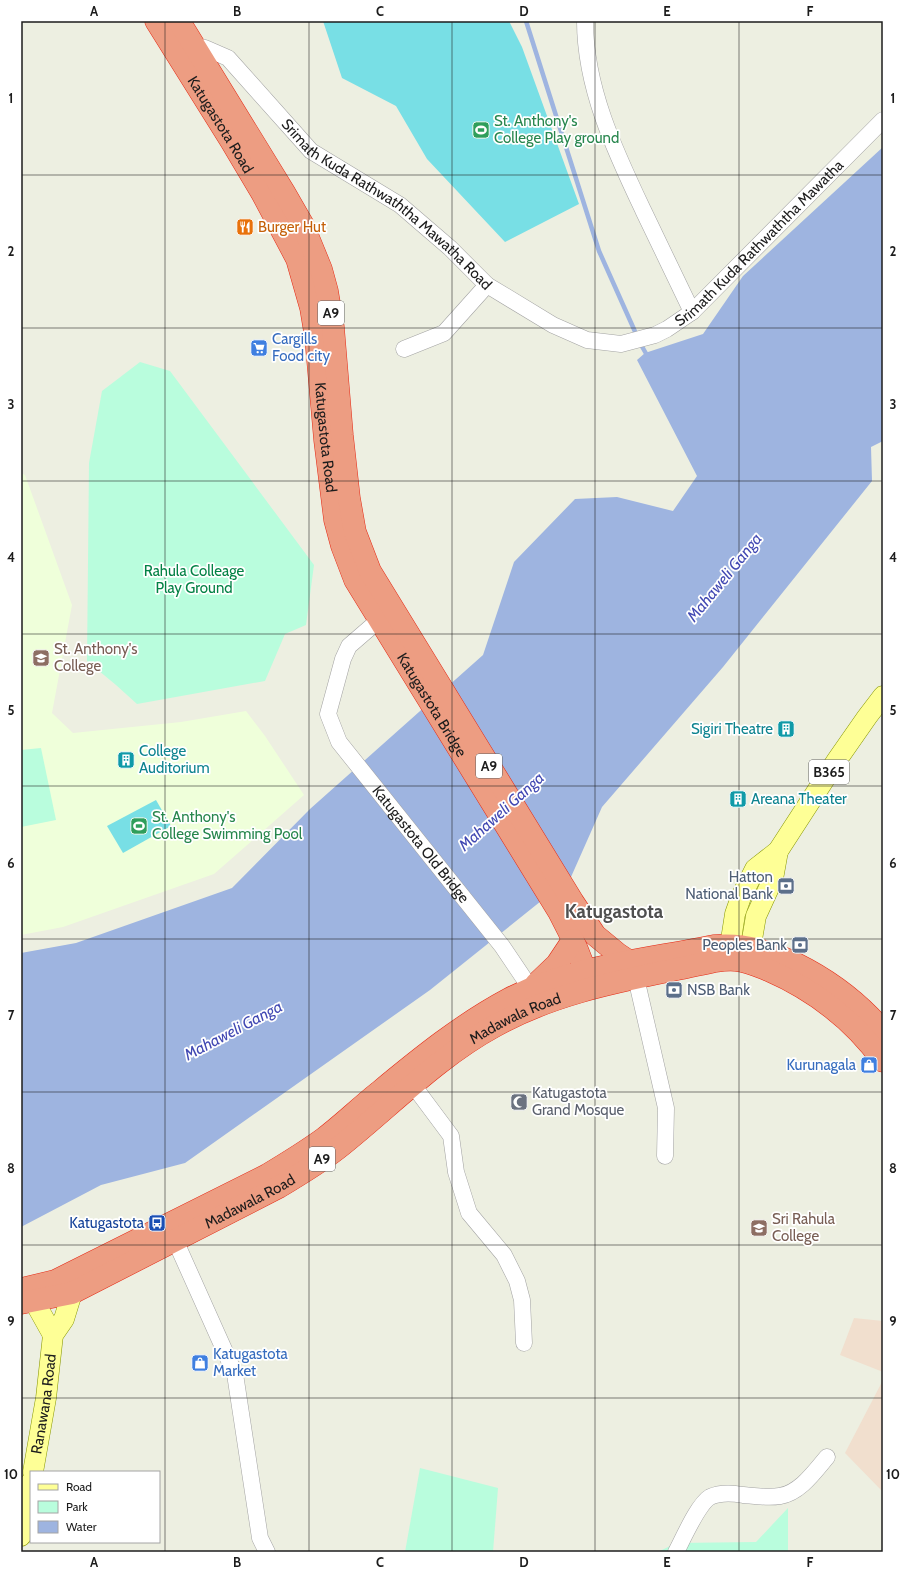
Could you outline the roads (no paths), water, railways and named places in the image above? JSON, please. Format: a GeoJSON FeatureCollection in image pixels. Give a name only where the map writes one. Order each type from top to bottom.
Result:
{"type":"FeatureCollection","features":[{"type":"Feature","properties":{"kind":"highway","name":"Katugastota Road"},"geometry":{"type":"LineString","coordinates":[[156,21],[262,193],[296,259],[311,308],[315,330],[325,440],[335,520],[342,546],[355,580],[379,620],[399,636]]}},
{"type":"Feature","properties":{"kind":"highway","name":"Katugastota Road"},"geometry":{"type":"LineString","coordinates":[[179,21],[303,225],[321,270],[327,291],[333,327],[347,481],[355,532],[370,571],[399,636]]}},
{"type":"Feature","properties":{"kind":"highway","name":"Katugastota Bridge"},"geometry":{"type":"LineString","coordinates":[[399,636],[566,907]]}},
{"type":"Feature","properties":{"kind":"highway","name":"A9"},"geometry":{"type":"LineString","coordinates":[[566,907],[595,935]]}},
{"type":"Feature","properties":{"kind":"highway","name":"A9"},"geometry":{"type":"LineString","coordinates":[[566,907],[573,940]]}},
{"type":"Feature","properties":{"kind":"highway"},"geometry":{"type":"LineString","coordinates":[[595,935],[618,954],[633,970]]}},
{"type":"Feature","properties":{"kind":"highway"},"geometry":{"type":"LineString","coordinates":[[595,935],[595,978]]}},
{"type":"Feature","properties":{"kind":"highway"},"geometry":{"type":"LineString","coordinates":[[531,989],[557,964],[573,940],[595,978]]}},
{"type":"Feature","properties":{"kind":"highway"},"geometry":{"type":"LineString","coordinates":[[739,954],[789,980],[820,999],[860,1034],[873,1047],[883,1061]]}},
{"type":"Feature","properties":{"kind":"highway"},"geometry":{"type":"LineString","coordinates":[[595,978],[633,970],[739,954],[786,959],[815,975],[852,1002],[873,1019],[883,1031]]}},
{"type":"Feature","properties":{"kind":"highway","name":"Madawala Road"},"geometry":{"type":"LineString","coordinates":[[25,1295],[64,1287],[172,1232],[299,1156],[325,1138],[379,1092],[449,1036],[486,1012],[531,989],[595,978]]}},
{"type":"Feature","properties":{"kind":"highway","name":"Madawala Road"},"geometry":{"type":"LineString","coordinates":[[172,1232],[279,1187],[336,1150],[413,1085],[464,1046],[494,1026],[538,1005],[564,996],[595,978]]}},
{"type":"Feature","properties":{"kind":"main road","name":"B365"},"geometry":{"type":"LineString","coordinates":[[739,954],[734,914],[755,869],[778,851],[837,760],[883,696]]}},
{"type":"Feature","properties":{"kind":"main road"},"geometry":{"type":"LineString","coordinates":[[25,1295],[53,1336],[64,1319],[64,1287]]}},
{"type":"Feature","properties":{"kind":"main road","name":"Ranawana Road"},"geometry":{"type":"LineString","coordinates":[[33,1471],[46,1398],[53,1336]]}},
{"type":"Feature","properties":{"kind":"main road"},"geometry":{"type":"LineString","coordinates":[[21,1536],[30,1487]]}},
{"type":"Feature","properties":{"kind":"street"},"geometry":{"type":"LineString","coordinates":[[584,21],[584,44],[594,91],[616,155],[692,312]]}},
{"type":"Feature","properties":{"kind":"street","name":"Srimath Kuda Rathwaththa Mawatha Road"},"geometry":{"type":"LineString","coordinates":[[170,44],[194,44],[228,58],[311,151],[400,205],[450,248],[487,285],[553,325],[587,340],[621,344]]}},
{"type":"Feature","properties":{"kind":"street","name":"Srimath Kuda Rathwaththa Mawatha"},"geometry":{"type":"LineString","coordinates":[[621,344],[655,335],[667,329],[692,312],[883,120]]}},
{"type":"Feature","properties":{"kind":"street"},"geometry":{"type":"LineString","coordinates":[[404,349],[444,333],[487,285]]}},
{"type":"Feature","properties":{"kind":"street","name":"Katugastota Old Bridge"},"geometry":{"type":"LineString","coordinates":[[379,620],[349,646],[343,660],[328,714],[339,742],[502,946],[531,989]]}},
{"type":"Feature","properties":{"kind":"street"},"geometry":{"type":"LineString","coordinates":[[633,970],[666,1108],[665,1156]]}},
{"type":"Feature","properties":{"kind":"street"},"geometry":{"type":"LineString","coordinates":[[413,1085],[451,1136],[456,1172],[469,1213],[504,1255],[517,1282],[522,1300],[524,1343]]}},
{"type":"Feature","properties":{"kind":"street"},"geometry":{"type":"LineString","coordinates":[[172,1232],[235,1374],[260,1538],[267,1552]]}},
{"type":"Feature","properties":{"kind":"street"},"geometry":{"type":"LineString","coordinates":[[676,1552],[697,1512],[709,1498],[726,1493],[757,1496],[781,1496],[792,1492],[808,1478],[827,1457]]}},
{"type":"Feature","properties":{"kind":"water","name":"Mahaweli Ganga"},"geometry":{"type":"Polygon","coordinates":[[[883,147],[883,441],[871,447],[872,481],[723,667],[602,807],[571,877],[430,990],[185,1163],[101,1185],[21,1227],[21,953],[76,943],[232,888],[310,809],[483,655],[514,562],[575,499],[617,497],[673,511],[697,476],[637,360],[645,353],[703,334],[743,276],[883,147]]]}},
{"type":"Feature","properties":{"kind":"waterway"},"geometry":{"type":"LineString","coordinates":[[526,21],[599,251],[637,336]]}},
{"type":"Feature","properties":{"kind":"waterway"},"geometry":{"type":"LineString","coordinates":[[640,343],[648,357]]}},
{"type":"Feature","properties":{"kind":"place","name":"St. Anthony's College Play ground"},"geometry":{"type":"Point","coordinates":[481,130]}},
{"type":"Feature","properties":{"kind":"place","name":"Burger Hut"},"geometry":{"type":"Point","coordinates":[245,227]}},
{"type":"Feature","properties":{"kind":"place","name":"Cargills Food city"},"geometry":{"type":"Point","coordinates":[259,348]}},
{"type":"Feature","properties":{"kind":"place","name":"St. Anthony's College"},"geometry":{"type":"Point","coordinates":[41,658]}},
{"type":"Feature","properties":{"kind":"place","name":"Sigiri Theatre"},"geometry":{"type":"Point","coordinates":[786,729]}},
{"type":"Feature","properties":{"kind":"place","name":"College Auditorium"},"geometry":{"type":"Point","coordinates":[126,760]}},
{"type":"Feature","properties":{"kind":"place","name":"Areana Theater"},"geometry":{"type":"Point","coordinates":[738,799]}},
{"type":"Feature","properties":{"kind":"place","name":"St. Anthony's College Swimming Pool"},"geometry":{"type":"Point","coordinates":[139,826]}},
{"type":"Feature","properties":{"kind":"place","name":"Hatton National Bank"},"geometry":{"type":"Point","coordinates":[786,886]}},
{"type":"Feature","properties":{"kind":"place","name":"Peoples Bank"},"geometry":{"type":"Point","coordinates":[800,945]}},
{"type":"Feature","properties":{"kind":"place","name":"NSB Bank"},"geometry":{"type":"Point","coordinates":[674,990]}},
{"type":"Feature","properties":{"kind":"place","name":"Kurunagala"},"geometry":{"type":"Point","coordinates":[869,1065]}},
{"type":"Feature","properties":{"kind":"place","name":"Katugastota Grand Mosque"},"geometry":{"type":"Point","coordinates":[519,1102]}},
{"type":"Feature","properties":{"kind":"place","name":"Katugastota"},"geometry":{"type":"Point","coordinates":[157,1223]}},
{"type":"Feature","properties":{"kind":"place","name":"Sri Rahula College"},"geometry":{"type":"Point","coordinates":[759,1228]}},
{"type":"Feature","properties":{"kind":"place","name":"Katugastota Market"},"geometry":{"type":"Point","coordinates":[200,1363]}},
{"type":"Feature","properties":{"kind":"district","name":"Katugastota"},"geometry":{"type":"Point","coordinates":[614,911]}},
{"type":"Feature","properties":{"kind":"park label","name":"Rahula Colleage Play Ground"},"geometry":{"type":"Point","coordinates":[194,580]}}]}
